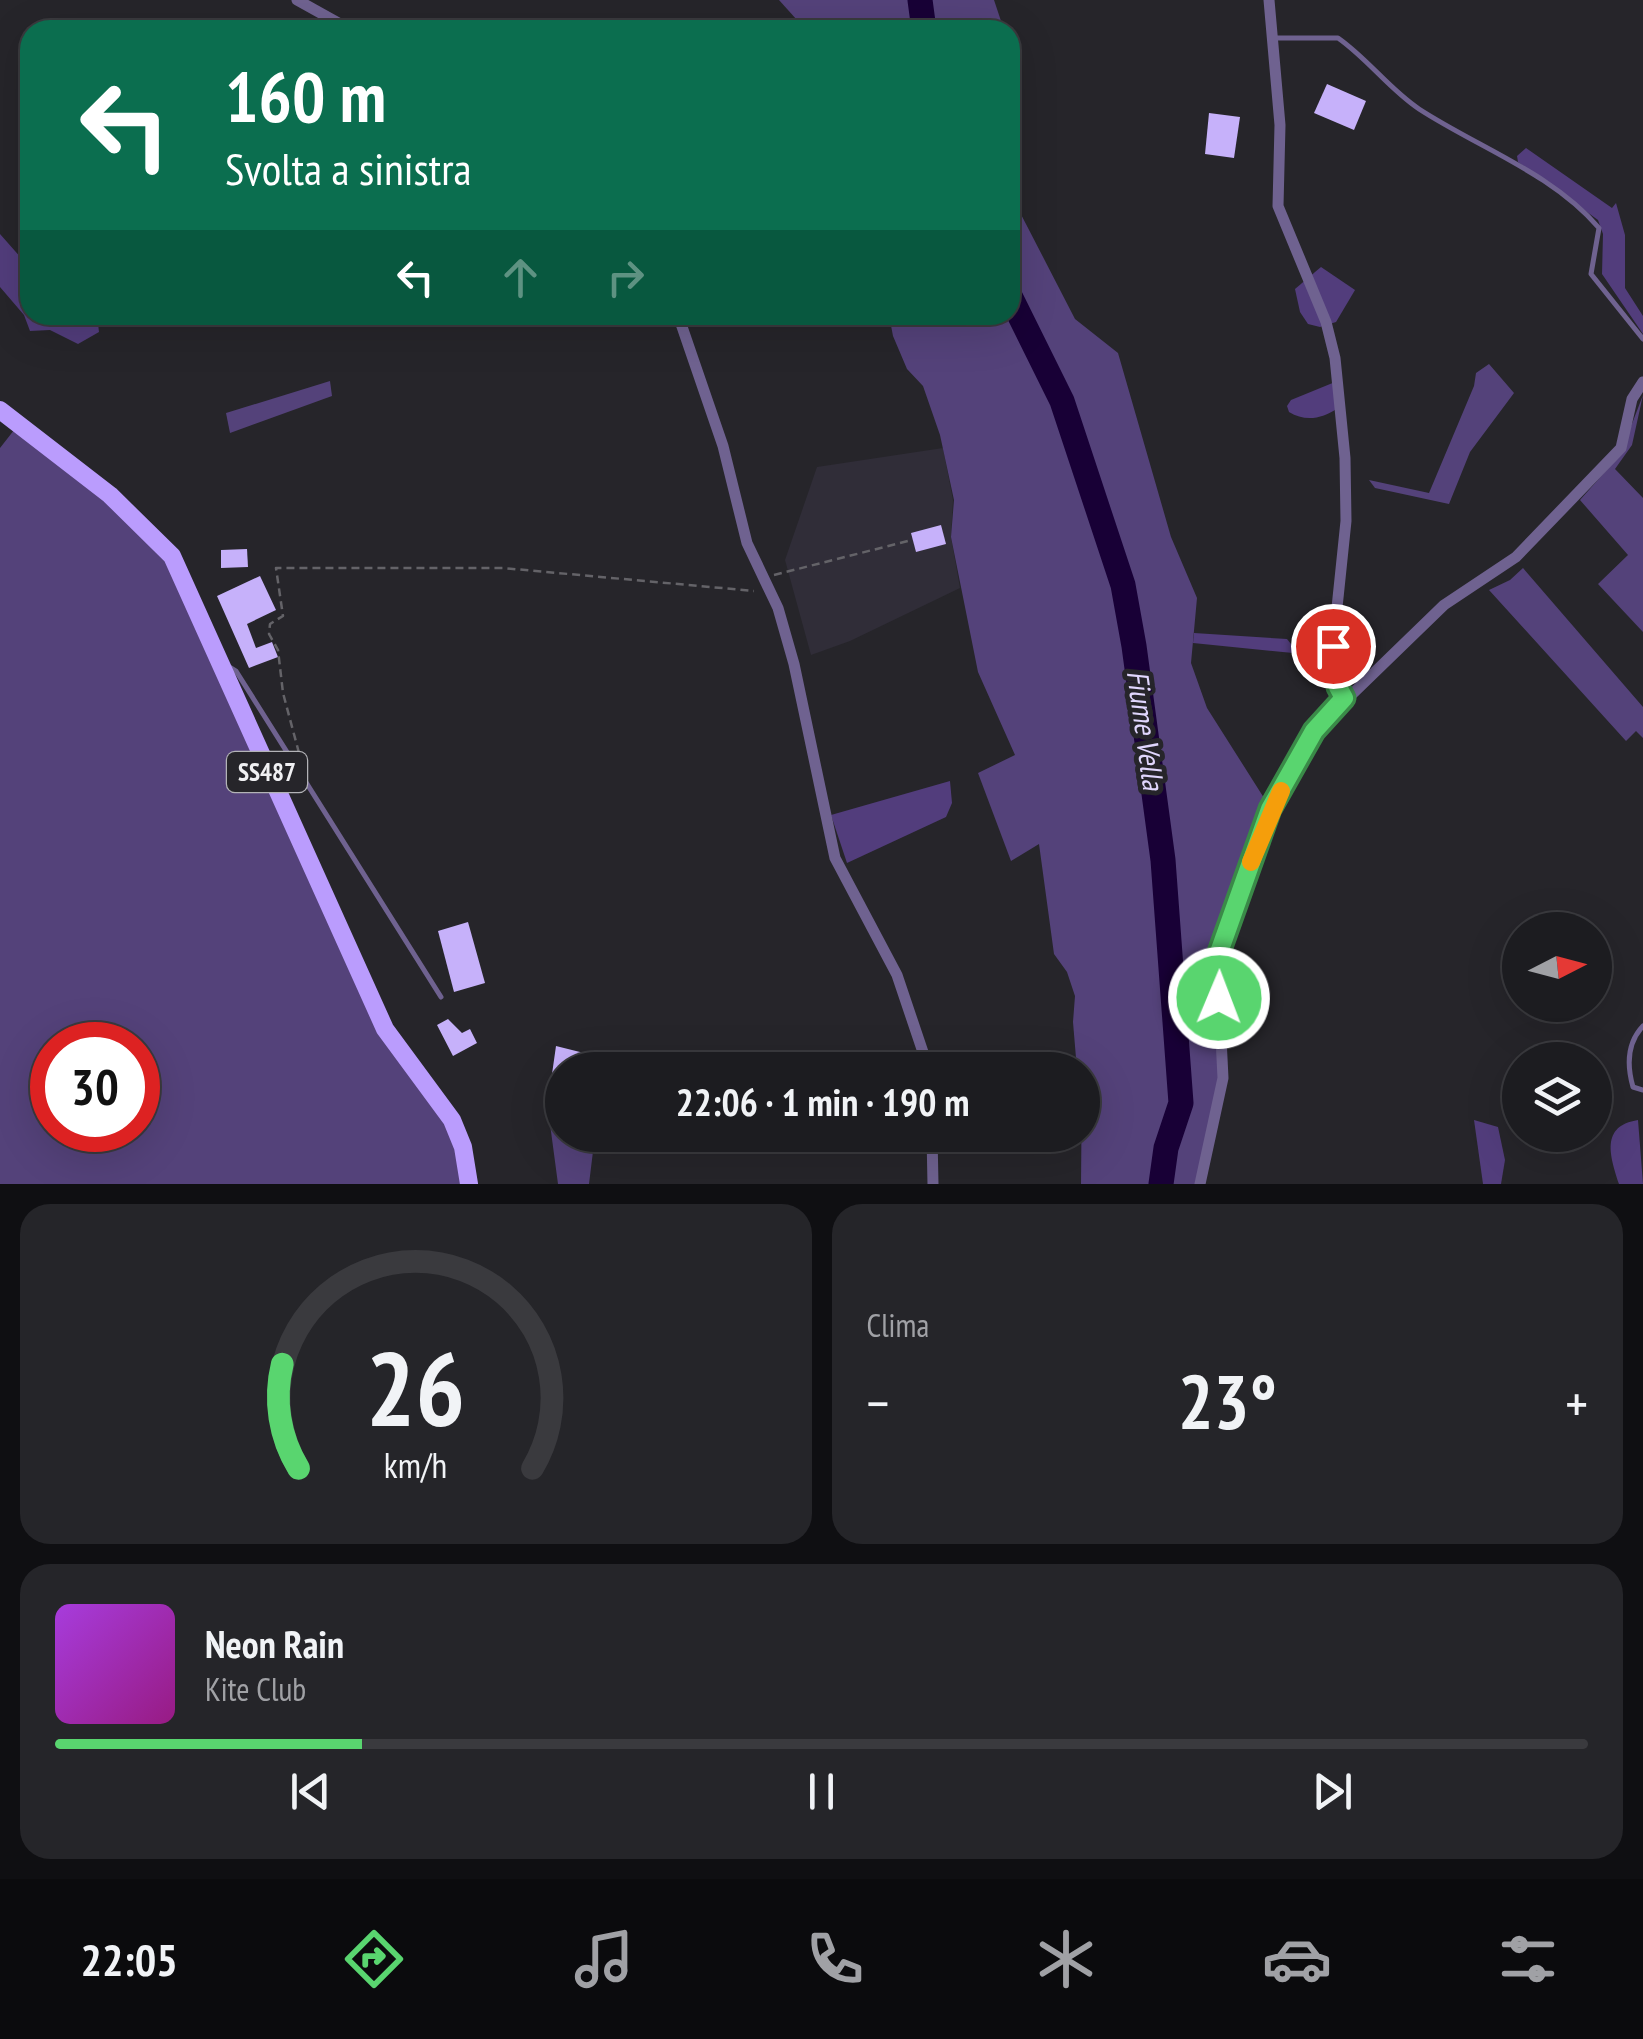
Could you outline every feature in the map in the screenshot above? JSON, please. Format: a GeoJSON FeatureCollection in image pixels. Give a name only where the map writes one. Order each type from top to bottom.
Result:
{"type":"FeatureCollection","features":[{"type":"Feature","properties":{"kind":"main road","name":"SS487"},"geometry":{"type":"LineString","coordinates":[[0,410],[110,495],[172,556],[385,1029],[452,1120],[468,1184]]}},
{"type":"Feature","properties":{"kind":"street"},"geometry":{"type":"LineString","coordinates":[[297,0],[333,20]]}},
{"type":"Feature","properties":{"kind":"street"},"geometry":{"type":"LineString","coordinates":[[1269,0],[1280,125],[1278,206],[1326,322],[1335,358],[1346,521],[1333,646],[1338,687],[1344,698]]}},
{"type":"Feature","properties":{"kind":"street"},"geometry":{"type":"LineString","coordinates":[[682,325],[724,446],[747,543],[771,592],[794,664],[834,858],[897,975],[923,1052]]}},
{"type":"Feature","properties":{"kind":"street"},"geometry":{"type":"LineString","coordinates":[[1200,1184],[1224,1078],[1217,958],[1270,809],[1314,731],[1344,698],[1444,604],[1516,557],[1621,448],[1632,400],[1643,382]]}},
{"type":"Feature","properties":{"kind":"street"},"geometry":{"type":"LineString","coordinates":[[933,1152],[934,1184]]}},
{"type":"Feature","properties":{"kind":"lane"},"geometry":{"type":"LineString","coordinates":[[1271,38],[1338,38],[1420,109],[1498,152],[1585,211],[1600,228],[1591,274],[1643,338]]}},
{"type":"Feature","properties":{"kind":"lane"},"geometry":{"type":"LineString","coordinates":[[217,659],[236,671],[441,997]]}},
{"type":"Feature","properties":{"kind":"lane"},"geometry":{"type":"LineString","coordinates":[[1643,1026],[1631,1046],[1628,1071],[1633,1087],[1643,1090]]}},
{"type":"Feature","properties":{"kind":"path"},"geometry":{"type":"LineString","coordinates":[[763,577],[908,541]]}},
{"type":"Feature","properties":{"kind":"path"},"geometry":{"type":"LineString","coordinates":[[302,774],[278,650],[269,634],[270,624],[283,616],[276,568],[503,568],[771,592]]}},
{"type":"Feature","properties":{"kind":"shaded area"},"geometry":{"type":"Polygon","coordinates":[[[779,0],[994,0],[1001,20],[797,20],[779,0]]]}},
{"type":"Feature","properties":{"kind":"shaded area"},"geometry":{"type":"Polygon","coordinates":[[[1526,148],[1612,208],[1616,203],[1625,235],[1625,288],[1643,316],[1643,334],[1602,274],[1603,234],[1598,220],[1518,162],[1517,156],[1526,148]]]}},
{"type":"Feature","properties":{"kind":"shaded area"},"geometry":{"type":"Polygon","coordinates":[[[1020,212],[1075,319],[1118,353],[1171,537],[1197,598],[1191,663],[1207,708],[1271,809],[1217,958],[1223,1078],[1200,1184],[1081,1184],[1081,1152],[1100,1152],[1100,1052],[1076,1052],[1075,996],[1067,972],[1054,954],[1039,844],[1011,861],[978,773],[1015,755],[978,672],[951,537],[954,500],[940,435],[923,386],[907,369],[891,325],[1020,325],[1020,212]]]}},
{"type":"Feature","properties":{"kind":"shaded area"},"geometry":{"type":"Polygon","coordinates":[[[0,234],[20,257],[20,310],[0,287],[0,234]]]}},
{"type":"Feature","properties":{"kind":"shaded area"},"geometry":{"type":"Polygon","coordinates":[[[1321,267],[1355,290],[1336,322],[1320,327],[1308,324],[1300,312],[1295,289],[1321,267]]]}},
{"type":"Feature","properties":{"kind":"shaded area"},"geometry":{"type":"Polygon","coordinates":[[[28,325],[98,325],[99,332],[78,344],[50,330],[30,331],[28,325]]]}},
{"type":"Feature","properties":{"kind":"shaded area"},"geometry":{"type":"Polygon","coordinates":[[[1489,364],[1514,393],[1470,452],[1449,504],[1375,488],[1369,480],[1429,493],[1476,373],[1489,364]]]}},
{"type":"Feature","properties":{"kind":"shaded area"},"geometry":{"type":"Polygon","coordinates":[[[330,381],[332,396],[230,433],[226,413],[330,381]]]}},
{"type":"Feature","properties":{"kind":"shaded area"},"geometry":{"type":"Polygon","coordinates":[[[1335,382],[1338,408],[1314,418],[1289,412],[1291,400],[1335,382]]]}},
{"type":"Feature","properties":{"kind":"shaded area"},"geometry":{"type":"Polygon","coordinates":[[[1643,395],[1632,445],[1615,469],[1643,498],[1643,632],[1598,584],[1628,555],[1580,500],[1620,455],[1643,395]]]}},
{"type":"Feature","properties":{"kind":"shaded area"},"geometry":{"type":"Polygon","coordinates":[[[18,425],[157,541],[352,961],[440,1101],[469,1184],[0,1184],[0,448],[18,425]]]}},
{"type":"Feature","properties":{"kind":"shaded area"},"geometry":{"type":"Polygon","coordinates":[[[943,448],[953,500],[951,537],[960,588],[850,641],[811,655],[785,560],[817,467],[943,448]]]}},
{"type":"Feature","properties":{"kind":"shaded area"},"geometry":{"type":"Polygon","coordinates":[[[1523,568],[1643,707],[1643,738],[1636,731],[1626,741],[1489,590],[1510,580],[1523,568]]]}},
{"type":"Feature","properties":{"kind":"shaded area"},"geometry":{"type":"Polygon","coordinates":[[[1194,633],[1287,639],[1295,649],[1293,653],[1193,643],[1194,633]]]}},
{"type":"Feature","properties":{"kind":"shaded area"},"geometry":{"type":"Polygon","coordinates":[[[950,781],[952,803],[946,817],[847,863],[831,815],[950,781]]]}},
{"type":"Feature","properties":{"kind":"shaded area"},"geometry":{"type":"Polygon","coordinates":[[[1474,1120],[1498,1127],[1505,1160],[1501,1184],[1483,1184],[1474,1120]]]}},
{"type":"Feature","properties":{"kind":"shaded area"},"geometry":{"type":"Polygon","coordinates":[[[1638,1120],[1643,1184],[1619,1184],[1613,1163],[1613,1136],[1626,1123],[1638,1120]]]}},
{"type":"Feature","properties":{"kind":"shaded area"},"geometry":{"type":"Polygon","coordinates":[[[554,1152],[593,1152],[589,1184],[558,1184],[554,1152]]]}},
{"type":"Feature","properties":{"kind":"building"},"geometry":{"type":"Polygon","coordinates":[[[1327,84],[1366,101],[1354,130],[1314,113],[1327,84]]]}},
{"type":"Feature","properties":{"kind":"building"},"geometry":{"type":"Polygon","coordinates":[[[1209,113],[1240,117],[1234,158],[1205,154],[1209,113]]]}},
{"type":"Feature","properties":{"kind":"building"},"geometry":{"type":"Polygon","coordinates":[[[941,525],[946,544],[916,552],[911,533],[941,525]]]}},
{"type":"Feature","properties":{"kind":"building"},"geometry":{"type":"Polygon","coordinates":[[[247,549],[248,567],[221,568],[221,550],[247,549]]]}},
{"type":"Feature","properties":{"kind":"building"},"geometry":{"type":"Polygon","coordinates":[[[260,576],[276,610],[247,624],[256,648],[272,642],[278,657],[249,668],[217,596],[260,576]]]}},
{"type":"Feature","properties":{"kind":"building"},"geometry":{"type":"Polygon","coordinates":[[[468,922],[485,983],[454,992],[438,931],[468,922]]]}},
{"type":"Feature","properties":{"kind":"building"},"geometry":{"type":"Polygon","coordinates":[[[448,1019],[462,1033],[470,1029],[477,1043],[453,1056],[437,1025],[448,1019]]]}},
{"type":"Feature","properties":{"kind":"building"},"geometry":{"type":"Polygon","coordinates":[[[556,1046],[580,1052],[555,1052],[556,1046]]]}},
{"type":"Feature","properties":{"kind":"waterway","name":"Fiume Vella"},"geometry":{"type":"LineString","coordinates":[[920,0],[923,20]]}},
{"type":"Feature","properties":{"kind":"waterway","name":"Fiume Vella"},"geometry":{"type":"LineString","coordinates":[[1020,316],[1062,401],[1123,585],[1134,646],[1163,860],[1181,1103],[1166,1148],[1161,1184]]}},
{"type":"Feature","properties":{"kind":"slow traffic"},"geometry":{"type":"LineString","coordinates":[[1251,862],[1270,809],[1281,791]]}},
{"type":"Feature","properties":{"kind":"route"},"geometry":{"type":"LineString","coordinates":[[1219,998],[1217,958],[1270,809],[1314,731],[1344,698],[1338,687],[1333,646]]}}]}
